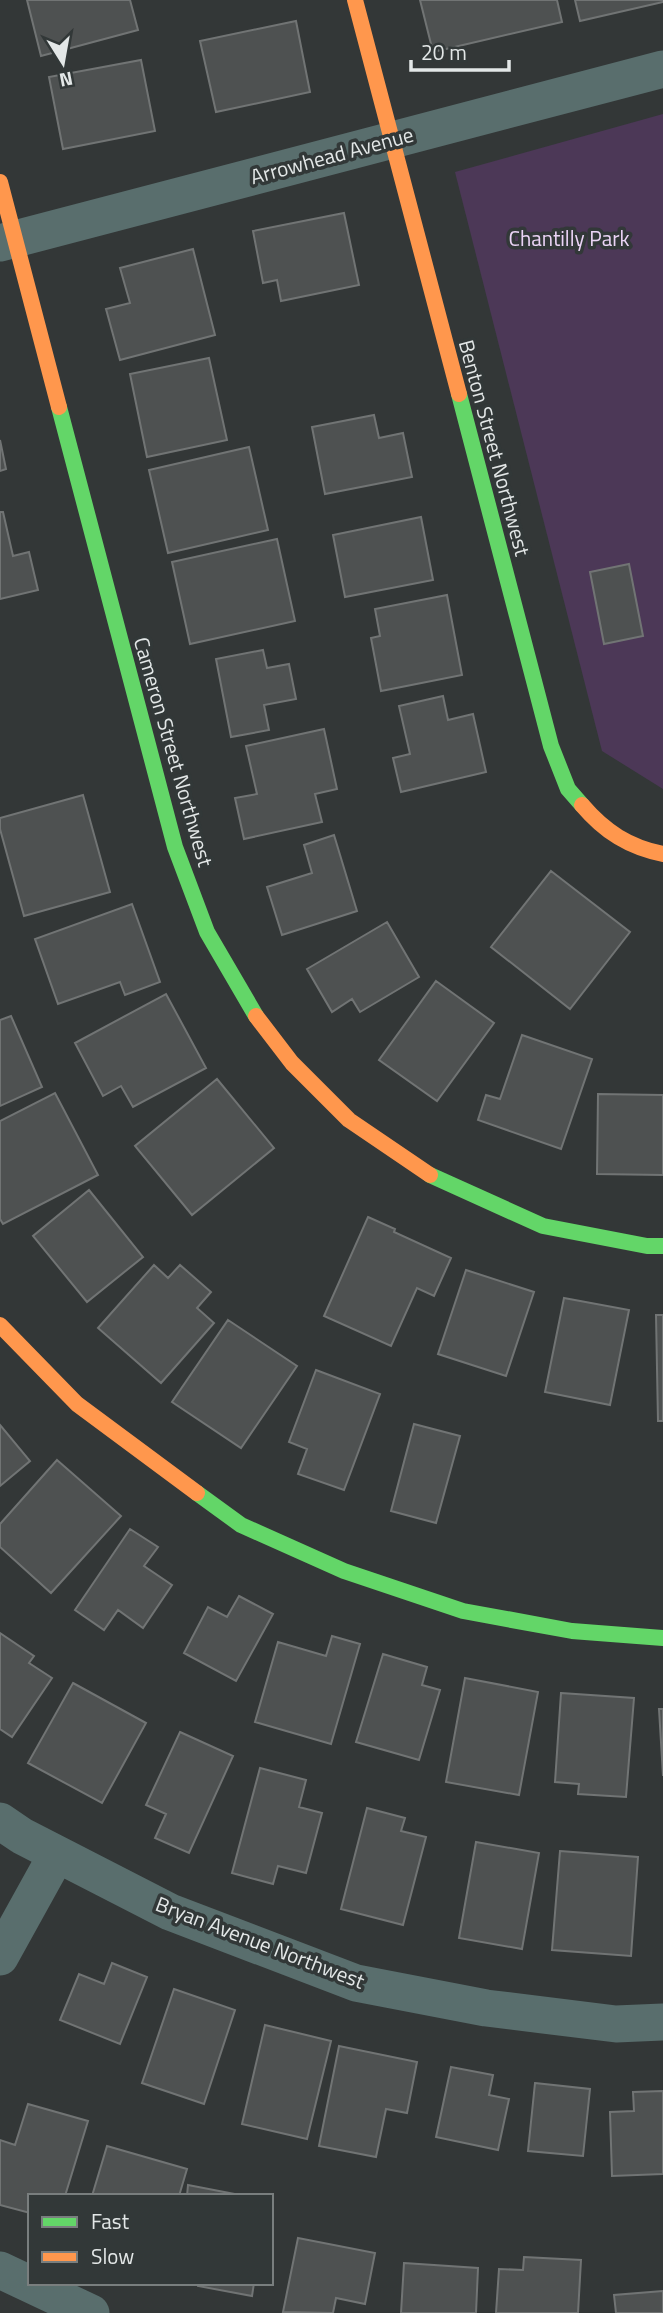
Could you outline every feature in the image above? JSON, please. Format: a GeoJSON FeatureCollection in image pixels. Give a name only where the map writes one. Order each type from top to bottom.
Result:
{"type":"FeatureCollection","features":[{"type":"Feature","properties":{"kind":"street","name":"Benton Street Northwest"},"geometry":{"type":"LineString","coordinates":[[355,0],[551,746],[568,789],[599,825],[639,849],[663,855]]}},
{"type":"Feature","properties":{"kind":"street","name":"Arrowhead Avenue"},"geometry":{"type":"LineString","coordinates":[[7,241],[663,69]]}},
{"type":"Feature","properties":{"kind":"street","name":"Cameron Street Northwest"},"geometry":{"type":"LineString","coordinates":[[0,181],[7,241],[175,847],[207,932],[248,1006],[292,1063],[349,1120],[436,1179],[543,1226],[647,1246],[663,1246]]}},
{"type":"Feature","properties":{"kind":"street"},"geometry":{"type":"LineString","coordinates":[[0,1325],[77,1404],[241,1525],[344,1572],[463,1611],[572,1631],[663,1637]]}},
{"type":"Feature","properties":{"kind":"street","name":"Bryan Avenue Northwest"},"geometry":{"type":"LineString","coordinates":[[0,1821],[22,1836],[170,1912],[356,1983],[486,2008],[616,2024],[663,2022]]}},
{"type":"Feature","properties":{"kind":"street"},"geometry":{"type":"LineString","coordinates":[[0,1957],[57,1854]]}},
{"type":"Feature","properties":{"kind":"street"},"geometry":{"type":"LineString","coordinates":[[0,2270],[28,2283]]}},
{"type":"Feature","properties":{"kind":"street"},"geometry":{"type":"LineString","coordinates":[[32,2285],[91,2313]]}},
{"type":"Feature","properties":{"kind":"green space","name":"Chantilly Park"},"geometry":{"type":"Polygon","coordinates":[[[663,114],[663,789],[602,751],[455,172],[663,114]]]}},
{"type":"Feature","properties":{"kind":"building"},"geometry":{"type":"Polygon","coordinates":[[[27,0],[130,0],[138,30],[41,56],[27,0]]]}},
{"type":"Feature","properties":{"kind":"building"},"geometry":{"type":"Polygon","coordinates":[[[420,0],[557,0],[562,22],[433,52],[420,0]]]}},
{"type":"Feature","properties":{"kind":"building"},"geometry":{"type":"Polygon","coordinates":[[[575,0],[663,0],[663,2],[580,21],[575,0]]]}},
{"type":"Feature","properties":{"kind":"building"},"geometry":{"type":"Polygon","coordinates":[[[296,21],[310,92],[216,112],[200,41],[296,21]]]}},
{"type":"Feature","properties":{"kind":"building"},"geometry":{"type":"Polygon","coordinates":[[[141,60],[155,131],[63,149],[49,77],[141,60]]]}},
{"type":"Feature","properties":{"kind":"building"},"geometry":{"type":"Polygon","coordinates":[[[344,213],[359,285],[281,301],[277,280],[263,283],[253,231],[344,213]]]}},
{"type":"Feature","properties":{"kind":"building"},"geometry":{"type":"Polygon","coordinates":[[[193,249],[215,335],[120,360],[106,309],[130,303],[120,268],[193,249]]]}},
{"type":"Feature","properties":{"kind":"building"},"geometry":{"type":"Polygon","coordinates":[[[209,358],[227,440],[147,457],[130,374],[209,358]]]}},
{"type":"Feature","properties":{"kind":"building"},"geometry":{"type":"Polygon","coordinates":[[[374,415],[379,438],[403,433],[412,477],[325,494],[312,427],[374,415]]]}},
{"type":"Feature","properties":{"kind":"building"},"geometry":{"type":"Polygon","coordinates":[[[0,440],[6,469],[0,471],[0,440]]]}},
{"type":"Feature","properties":{"kind":"building"},"geometry":{"type":"Polygon","coordinates":[[[249,447],[268,530],[168,553],[149,470],[249,447]]]}},
{"type":"Feature","properties":{"kind":"building"},"geometry":{"type":"Polygon","coordinates":[[[0,512],[3,512],[13,556],[29,552],[38,590],[0,599],[0,512]]]}},
{"type":"Feature","properties":{"kind":"building"},"geometry":{"type":"Polygon","coordinates":[[[421,517],[433,580],[345,597],[333,535],[421,517]]]}},
{"type":"Feature","properties":{"kind":"building"},"geometry":{"type":"Polygon","coordinates":[[[277,539],[295,621],[190,644],[172,562],[277,539]]]}},
{"type":"Feature","properties":{"kind":"building"},"geometry":{"type":"Polygon","coordinates":[[[629,564],[643,636],[604,644],[590,572],[629,564]]]}},
{"type":"Feature","properties":{"kind":"building"},"geometry":{"type":"Polygon","coordinates":[[[447,595],[462,675],[381,691],[371,638],[380,636],[375,609],[447,595]]]}},
{"type":"Feature","properties":{"kind":"building"},"geometry":{"type":"Polygon","coordinates":[[[263,650],[267,668],[289,664],[296,699],[264,705],[269,730],[231,737],[216,659],[263,650]]]}},
{"type":"Feature","properties":{"kind":"building"},"geometry":{"type":"Polygon","coordinates":[[[443,696],[448,720],[473,714],[486,772],[401,792],[393,758],[410,754],[399,706],[443,696]]]}},
{"type":"Feature","properties":{"kind":"building"},"geometry":{"type":"Polygon","coordinates":[[[324,729],[337,789],[315,794],[322,822],[244,839],[235,798],[257,794],[246,746],[324,729]]]}},
{"type":"Feature","properties":{"kind":"building"},"geometry":{"type":"Polygon","coordinates":[[[83,795],[110,892],[24,916],[0,829],[0,818],[83,795]]]}},
{"type":"Feature","properties":{"kind":"building"},"geometry":{"type":"Polygon","coordinates":[[[334,835],[357,911],[282,935],[267,887],[312,873],[304,845],[334,835]]]}},
{"type":"Feature","properties":{"kind":"building"},"geometry":{"type":"Polygon","coordinates":[[[551,871],[630,932],[570,1009],[491,947],[551,871]]]}},
{"type":"Feature","properties":{"kind":"building"},"geometry":{"type":"Polygon","coordinates":[[[132,904],[160,982],[125,995],[120,982],[58,1004],[35,939],[132,904]]]}},
{"type":"Feature","properties":{"kind":"building"},"geometry":{"type":"Polygon","coordinates":[[[387,922],[419,977],[360,1012],[352,999],[332,1012],[307,969],[387,922]]]}},
{"type":"Feature","properties":{"kind":"building"},"geometry":{"type":"Polygon","coordinates":[[[436,981],[494,1023],[437,1101],[379,1060],[436,981]]]}},
{"type":"Feature","properties":{"kind":"building"},"geometry":{"type":"Polygon","coordinates":[[[166,994],[206,1068],[133,1107],[121,1086],[103,1096],[75,1043],[166,994]]]}},
{"type":"Feature","properties":{"kind":"building"},"geometry":{"type":"Polygon","coordinates":[[[11,1016],[42,1087],[0,1106],[0,1020],[11,1016]]]}},
{"type":"Feature","properties":{"kind":"building"},"geometry":{"type":"Polygon","coordinates":[[[522,1035],[592,1059],[561,1149],[478,1120],[486,1095],[500,1099],[522,1035]]]}},
{"type":"Feature","properties":{"kind":"building"},"geometry":{"type":"Polygon","coordinates":[[[217,1079],[274,1148],[192,1215],[135,1146],[217,1079]]]}},
{"type":"Feature","properties":{"kind":"building"},"geometry":{"type":"Polygon","coordinates":[[[55,1093],[98,1175],[3,1224],[0,1219],[0,1121],[55,1093]]]}},
{"type":"Feature","properties":{"kind":"building"},"geometry":{"type":"Polygon","coordinates":[[[598,1094],[663,1095],[663,1175],[597,1174],[598,1094]]]}},
{"type":"Feature","properties":{"kind":"building"},"geometry":{"type":"Polygon","coordinates":[[[89,1190],[143,1257],[87,1302],[33,1236],[89,1190]]]}},
{"type":"Feature","properties":{"kind":"building"},"geometry":{"type":"Polygon","coordinates":[[[368,1217],[451,1258],[434,1296],[417,1288],[391,1346],[324,1316],[368,1217]]]}},
{"type":"Feature","properties":{"kind":"building"},"geometry":{"type":"Polygon","coordinates":[[[154,1265],[168,1278],[180,1265],[211,1292],[197,1308],[214,1323],[161,1383],[98,1328],[154,1265]]]}},
{"type":"Feature","properties":{"kind":"building"},"geometry":{"type":"Polygon","coordinates":[[[466,1270],[534,1292],[506,1376],[438,1354],[466,1270]]]}},
{"type":"Feature","properties":{"kind":"building"},"geometry":{"type":"Polygon","coordinates":[[[564,1298],[629,1310],[610,1405],[545,1392],[564,1298]]]}},
{"type":"Feature","properties":{"kind":"building"},"geometry":{"type":"Polygon","coordinates":[[[656,1315],[663,1315],[663,1421],[658,1421],[656,1315]]]}},
{"type":"Feature","properties":{"kind":"building"},"geometry":{"type":"Polygon","coordinates":[[[228,1320],[297,1366],[241,1448],[172,1402],[228,1320]]]}},
{"type":"Feature","properties":{"kind":"building"},"geometry":{"type":"Polygon","coordinates":[[[316,1370],[380,1394],[344,1490],[298,1474],[307,1449],[289,1442],[316,1370]]]}},
{"type":"Feature","properties":{"kind":"building"},"geometry":{"type":"Polygon","coordinates":[[[414,1424],[460,1436],[436,1523],[391,1511],[414,1424]]]}},
{"type":"Feature","properties":{"kind":"building"},"geometry":{"type":"Polygon","coordinates":[[[0,1425],[30,1461],[0,1486],[0,1425]]]}},
{"type":"Feature","properties":{"kind":"building"},"geometry":{"type":"Polygon","coordinates":[[[57,1460],[121,1516],[51,1593],[0,1547],[0,1524],[57,1460]]]}},
{"type":"Feature","properties":{"kind":"building"},"geometry":{"type":"Polygon","coordinates":[[[130,1529],[158,1547],[144,1566],[172,1585],[143,1628],[118,1610],[104,1630],[75,1610],[130,1529]]]}},
{"type":"Feature","properties":{"kind":"building"},"geometry":{"type":"Polygon","coordinates":[[[239,1596],[273,1614],[236,1681],[184,1653],[208,1607],[227,1617],[239,1596]]]}},
{"type":"Feature","properties":{"kind":"building"},"geometry":{"type":"Polygon","coordinates":[[[0,1633],[34,1656],[29,1663],[52,1678],[12,1737],[0,1729],[0,1633]]]}},
{"type":"Feature","properties":{"kind":"building"},"geometry":{"type":"Polygon","coordinates":[[[332,1636],[360,1644],[331,1744],[255,1722],[278,1642],[326,1656],[332,1636]]]}},
{"type":"Feature","properties":{"kind":"building"},"geometry":{"type":"Polygon","coordinates":[[[383,1654],[427,1667],[422,1685],[440,1690],[419,1760],[356,1742],[383,1654]]]}},
{"type":"Feature","properties":{"kind":"building"},"geometry":{"type":"Polygon","coordinates":[[[465,1678],[538,1692],[519,1795],[446,1782],[465,1678]]]}},
{"type":"Feature","properties":{"kind":"building"},"geometry":{"type":"Polygon","coordinates":[[[73,1683],[146,1723],[102,1803],[28,1763],[73,1683]]]}},
{"type":"Feature","properties":{"kind":"building"},"geometry":{"type":"Polygon","coordinates":[[[561,1693],[634,1698],[626,1797],[578,1794],[579,1784],[555,1782],[561,1693]]]}},
{"type":"Feature","properties":{"kind":"building"},"geometry":{"type":"Polygon","coordinates":[[[659,1709],[663,1709],[663,1776],[659,1709]]]}},
{"type":"Feature","properties":{"kind":"building"},"geometry":{"type":"Polygon","coordinates":[[[180,1732],[233,1756],[189,1853],[155,1838],[166,1814],[146,1805],[180,1732]]]}},
{"type":"Feature","properties":{"kind":"building"},"geometry":{"type":"Polygon","coordinates":[[[260,1768],[306,1780],[299,1807],[322,1813],[306,1873],[278,1866],[273,1884],[232,1873],[260,1768]]]}},
{"type":"Feature","properties":{"kind":"building"},"geometry":{"type":"Polygon","coordinates":[[[367,1808],[405,1818],[401,1831],[426,1837],[403,1925],[341,1909],[367,1808]]]}},
{"type":"Feature","properties":{"kind":"building"},"geometry":{"type":"Polygon","coordinates":[[[476,1842],[539,1853],[522,1949],[459,1938],[476,1842]]]}},
{"type":"Feature","properties":{"kind":"building"},"geometry":{"type":"Polygon","coordinates":[[[560,1851],[638,1857],[631,1956],[552,1950],[560,1851]]]}},
{"type":"Feature","properties":{"kind":"building"},"geometry":{"type":"Polygon","coordinates":[[[112,1963],[147,1977],[120,2044],[60,2020],[79,1974],[104,1984],[112,1963]]]}},
{"type":"Feature","properties":{"kind":"building"},"geometry":{"type":"Polygon","coordinates":[[[174,1989],[235,2010],[204,2104],[142,2083],[174,1989]]]}},
{"type":"Feature","properties":{"kind":"building"},"geometry":{"type":"Polygon","coordinates":[[[265,2025],[331,2041],[307,2139],[242,2124],[265,2025]]]}},
{"type":"Feature","properties":{"kind":"building"},"geometry":{"type":"Polygon","coordinates":[[[339,2046],[417,2062],[407,2113],[386,2109],[376,2157],[319,2146],[339,2046]]]}},
{"type":"Feature","properties":{"kind":"building"},"geometry":{"type":"Polygon","coordinates":[[[451,2067],[493,2075],[489,2095],[509,2099],[498,2150],[436,2137],[451,2067]]]}},
{"type":"Feature","properties":{"kind":"building"},"geometry":{"type":"Polygon","coordinates":[[[535,2083],[590,2089],[583,2156],[528,2151],[535,2083]]]}},
{"type":"Feature","properties":{"kind":"building"},"geometry":{"type":"Polygon","coordinates":[[[663,2091],[663,2174],[612,2176],[610,2112],[634,2111],[633,2092],[663,2091]]]}},
{"type":"Feature","properties":{"kind":"building"},"geometry":{"type":"Polygon","coordinates":[[[28,2104],[88,2121],[66,2194],[28,2194],[28,2212],[0,2205],[0,2140],[15,2145],[28,2104]]]}},
{"type":"Feature","properties":{"kind":"building"},"geometry":{"type":"Polygon","coordinates":[[[107,2146],[187,2169],[180,2194],[93,2194],[107,2146]]]}},
{"type":"Feature","properties":{"kind":"building"},"geometry":{"type":"Polygon","coordinates":[[[188,2185],[235,2194],[187,2194],[188,2185]]]}},
{"type":"Feature","properties":{"kind":"building"},"geometry":{"type":"Polygon","coordinates":[[[298,2238],[375,2253],[365,2304],[336,2298],[333,2313],[283,2312],[298,2238]]]}},
{"type":"Feature","properties":{"kind":"building"},"geometry":{"type":"Polygon","coordinates":[[[524,2257],[581,2260],[578,2313],[496,2313],[499,2269],[523,2270],[524,2257]]]}},
{"type":"Feature","properties":{"kind":"building"},"geometry":{"type":"Polygon","coordinates":[[[404,2263],[478,2268],[476,2313],[401,2313],[404,2263]]]}},
{"type":"Feature","properties":{"kind":"building"},"geometry":{"type":"Polygon","coordinates":[[[198,2285],[254,2285],[252,2296],[198,2285]]]}},
{"type":"Feature","properties":{"kind":"building"},"geometry":{"type":"Polygon","coordinates":[[[663,2291],[663,2313],[616,2313],[614,2295],[663,2291]]]}},
{"type":"Feature","properties":{"kind":"traffic: fast"},"geometry":{"type":"LineString","coordinates":[[459,394],[551,746],[568,789],[582,805]]}},
{"type":"Feature","properties":{"kind":"traffic: fast"},"geometry":{"type":"LineString","coordinates":[[59,407],[175,847],[207,932],[256,1016]]}},
{"type":"Feature","properties":{"kind":"traffic: fast"},"geometry":{"type":"LineString","coordinates":[[430,1175],[543,1226],[647,1246],[663,1246]]}},
{"type":"Feature","properties":{"kind":"traffic: fast"},"geometry":{"type":"LineString","coordinates":[[197,1493],[241,1525],[344,1571],[463,1611],[572,1631],[663,1638]]}},
{"type":"Feature","properties":{"kind":"traffic: slow"},"geometry":{"type":"LineString","coordinates":[[355,0],[459,394]]}},
{"type":"Feature","properties":{"kind":"traffic: slow"},"geometry":{"type":"LineString","coordinates":[[0,182],[59,407]]}},
{"type":"Feature","properties":{"kind":"traffic: slow"},"geometry":{"type":"LineString","coordinates":[[582,805],[618,837],[663,854]]}},
{"type":"Feature","properties":{"kind":"traffic: slow"},"geometry":{"type":"LineString","coordinates":[[256,1016],[292,1063],[349,1120],[430,1175]]}},
{"type":"Feature","properties":{"kind":"traffic: slow"},"geometry":{"type":"LineString","coordinates":[[0,1325],[77,1404],[197,1493]]}}]}
